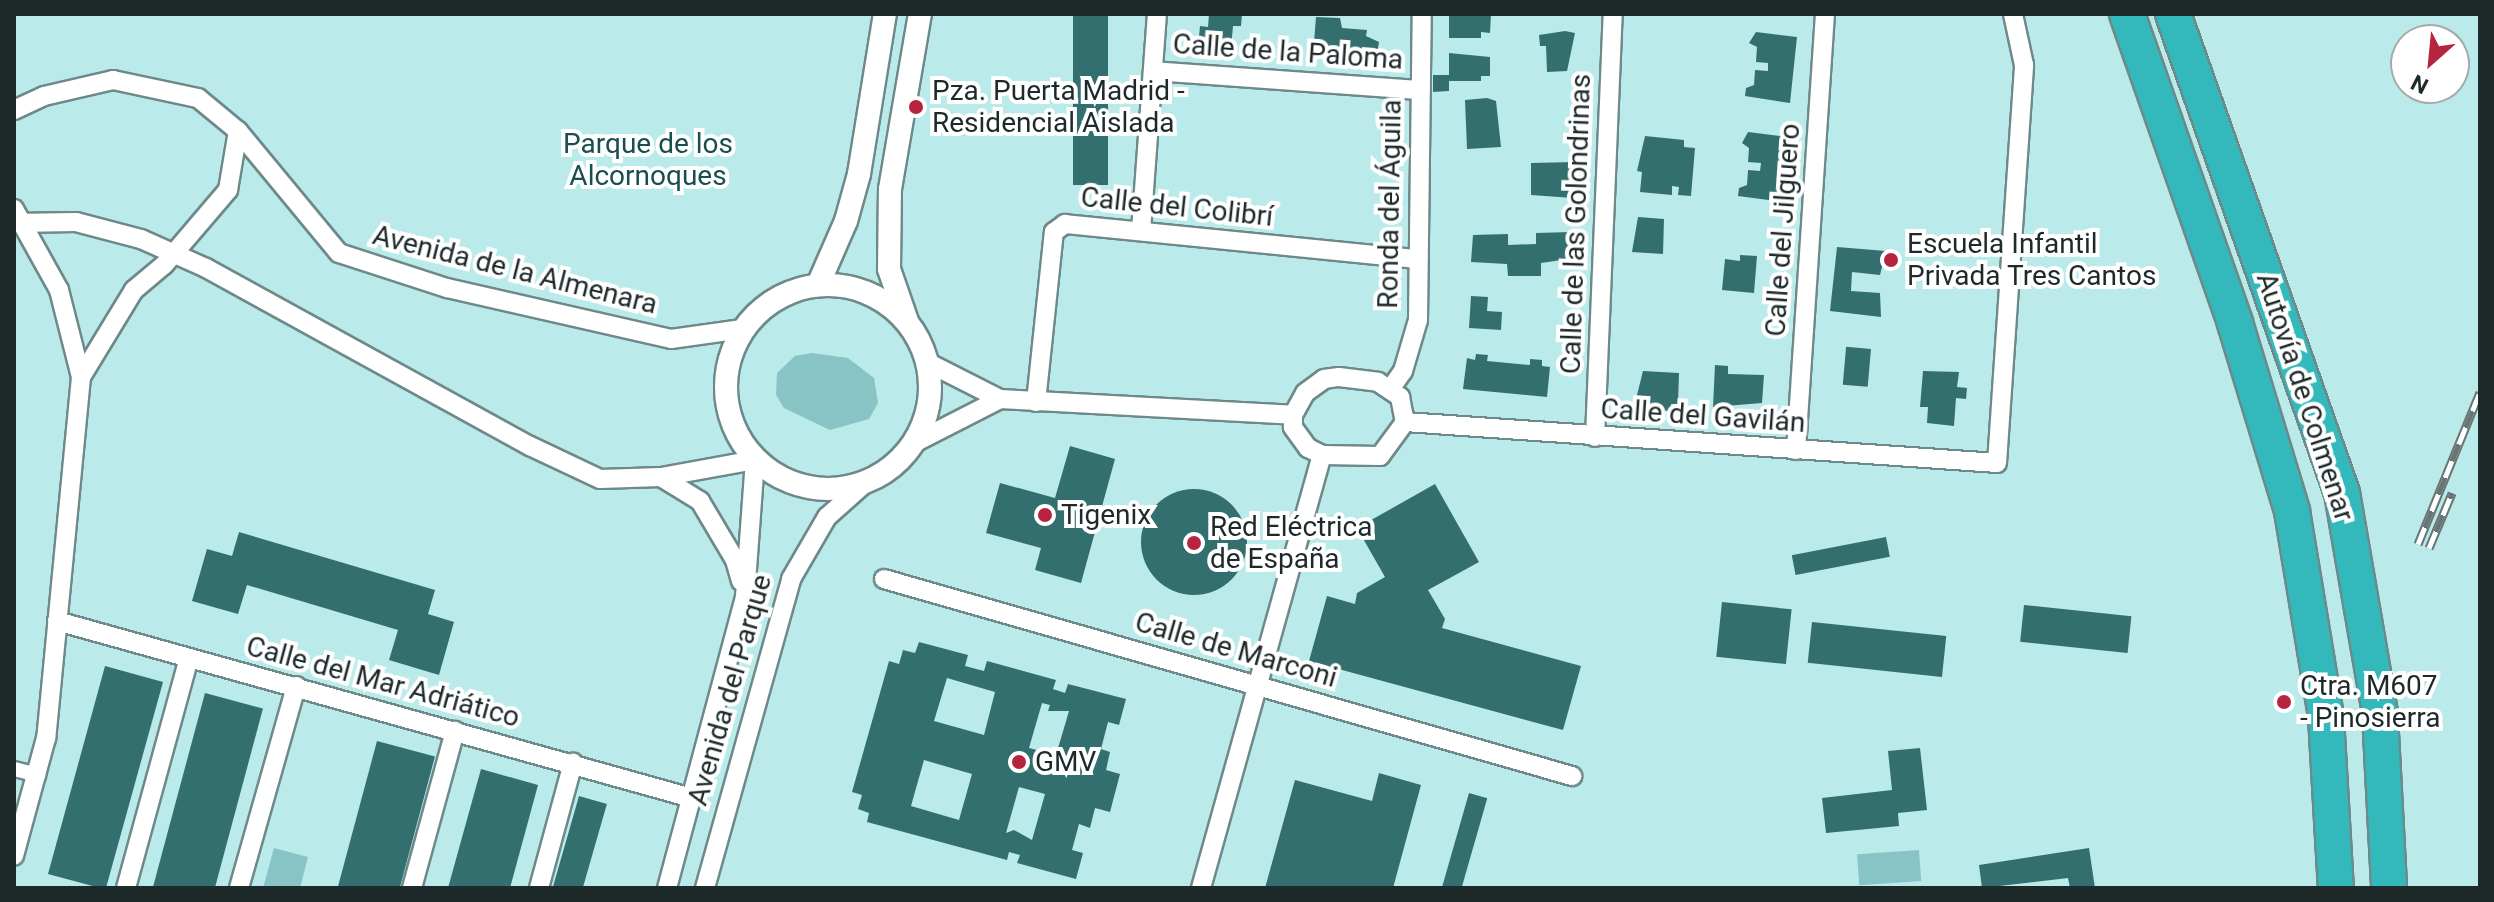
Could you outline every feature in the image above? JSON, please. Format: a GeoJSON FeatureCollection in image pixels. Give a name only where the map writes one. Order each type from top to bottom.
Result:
{"type":"FeatureCollection","features":[{"type":"Feature","properties":{"kind":"highway","name":"Autovía de Colmenar"},"geometry":{"type":"LineString","coordinates":[[2127,14],[2235,323],[2292,511],[2326,717],[2336,888]]}},
{"type":"Feature","properties":{"kind":"highway","name":"Autovía de Colmenar"},"geometry":{"type":"LineString","coordinates":[[2173,14],[2342,493],[2380,714],[2389,888]]}},
{"type":"Feature","properties":{"kind":"street"},"geometry":{"type":"LineString","coordinates":[[818,285],[846,221],[859,174],[885,14]]}},
{"type":"Feature","properties":{"kind":"street"},"geometry":{"type":"LineString","coordinates":[[916,442],[928,410],[927,362],[907,322],[889,269],[890,189],[920,14]]}},
{"type":"Feature","properties":{"kind":"street"},"geometry":{"type":"LineString","coordinates":[[1141,231],[1157,14]]}},
{"type":"Feature","properties":{"kind":"street","name":"Ronda del Águila"},"geometry":{"type":"LineString","coordinates":[[1391,388],[1403,371],[1418,320],[1422,14]]}},
{"type":"Feature","properties":{"kind":"street","name":"Calle de las Golondrinas"},"geometry":{"type":"LineString","coordinates":[[1595,437],[1613,14]]}},
{"type":"Feature","properties":{"kind":"street","name":"Calle del Jilguero"},"geometry":{"type":"LineString","coordinates":[[1796,450],[1825,14]]}},
{"type":"Feature","properties":{"kind":"street","name":"Calle del Gavilán"},"geometry":{"type":"LineString","coordinates":[[1405,422],[1997,463],[2024,65],[2013,14]]}},
{"type":"Feature","properties":{"kind":"street","name":"Calle de la Paloma"},"geometry":{"type":"LineString","coordinates":[[1153,71],[1420,90]]}},
{"type":"Feature","properties":{"kind":"street","name":"Avenida de la Almenara"},"geometry":{"type":"LineString","coordinates":[[14,110],[44,96],[113,80],[198,98],[238,131],[339,253],[447,288],[671,339],[742,329]]}},
{"type":"Feature","properties":{"kind":"street"},"geometry":{"type":"LineString","coordinates":[[81,377],[134,290],[174,253],[228,190],[238,131]]}},
{"type":"Feature","properties":{"kind":"street"},"geometry":{"type":"LineString","coordinates":[[17,218],[76,222],[174,253],[600,479],[661,477],[755,460]]}},
{"type":"Feature","properties":{"kind":"street"},"geometry":{"type":"LineString","coordinates":[[14,856],[38,775],[81,377],[59,290],[17,218]]}},
{"type":"Feature","properties":{"kind":"street","name":"Calle del Colibrí"},"geometry":{"type":"LineString","coordinates":[[1036,402],[1054,232],[1065,224],[1418,259]]}},
{"type":"Feature","properties":{"kind":"street"},"geometry":{"type":"LineString","coordinates":[[907,322],[882,300],[851,287],[818,285],[775,300],[742,329],[729,356],[725,385],[728,414],[755,460],[782,479],[809,488],[864,484],[893,467],[916,442],[1000,399]]}},
{"type":"Feature","properties":{"kind":"street"},"geometry":{"type":"LineString","coordinates":[[927,362],[1000,399],[1293,415]]}},
{"type":"Feature","properties":{"kind":"street"},"geometry":{"type":"LineString","coordinates":[[1363,378],[1391,388],[1400,397],[1405,422],[1380,456],[1322,455],[1298,437],[1293,415],[1305,393],[1324,379],[1363,378]]}},
{"type":"Feature","properties":{"kind":"street"},"geometry":{"type":"LineString","coordinates":[[1201,888],[1322,455]]}},
{"type":"Feature","properties":{"kind":"street","name":"Avenida del Parque"},"geometry":{"type":"LineString","coordinates":[[667,888],[745,597],[755,460]]}},
{"type":"Feature","properties":{"kind":"street"},"geometry":{"type":"LineString","coordinates":[[661,477],[700,501],[735,560],[745,597]]}},
{"type":"Feature","properties":{"kind":"street","name":"Avenida del Parque"},"geometry":{"type":"LineString","coordinates":[[705,888],[791,579],[827,517],[864,484]]}},
{"type":"Feature","properties":{"kind":"street","name":"Calle de Marconi"},"geometry":{"type":"LineString","coordinates":[[884,579],[1572,776]]}},
{"type":"Feature","properties":{"kind":"street","name":"Calle del Mar Adriático"},"geometry":{"type":"LineString","coordinates":[[57,621],[692,798]]}},
{"type":"Feature","properties":{"kind":"street"},"geometry":{"type":"LineString","coordinates":[[126,888],[189,658]]}},
{"type":"Feature","properties":{"kind":"street"},"geometry":{"type":"LineString","coordinates":[[239,888],[296,686]]}},
{"type":"Feature","properties":{"kind":"street"},"geometry":{"type":"LineString","coordinates":[[412,888],[455,731]]}},
{"type":"Feature","properties":{"kind":"street"},"geometry":{"type":"LineString","coordinates":[[539,888],[573,763]]}},
{"type":"Feature","properties":{"kind":"street"},"geometry":{"type":"LineString","coordinates":[[14,769],[38,775]]}},
{"type":"Feature","properties":{"kind":"green space","name":"Parque de los Alcornoques"},"geometry":{"type":"Polygon","coordinates":[[[14,14],[2480,14],[2480,888],[14,888],[14,14]]]}},
{"type":"Feature","properties":{"kind":"shaded area"},"geometry":{"type":"Polygon","coordinates":[[[812,353],[848,358],[874,378],[878,403],[869,419],[830,430],[784,408],[776,395],[777,373],[795,356],[812,353]]]}},
{"type":"Feature","properties":{"kind":"shaded area"},"geometry":{"type":"Polygon","coordinates":[[[274,848],[308,857],[300,888],[263,888],[274,848]]]}},
{"type":"Feature","properties":{"kind":"shaded area"},"geometry":{"type":"Polygon","coordinates":[[[1919,850],[1921,881],[1859,885],[1857,854],[1919,850]]]}},
{"type":"Feature","properties":{"kind":"building"},"geometry":{"type":"Polygon","coordinates":[[[1073,14],[1108,14],[1108,185],[1073,185],[1073,14]]]}},
{"type":"Feature","properties":{"kind":"building"},"geometry":{"type":"Polygon","coordinates":[[[1209,14],[1242,14],[1241,26],[1233,26],[1231,49],[1198,47],[1200,26],[1208,27],[1209,14]]]}},
{"type":"Feature","properties":{"kind":"building"},"geometry":{"type":"Polygon","coordinates":[[[1449,14],[1491,14],[1490,33],[1481,32],[1481,38],[1449,38],[1449,14]]]}},
{"type":"Feature","properties":{"kind":"building"},"geometry":{"type":"Polygon","coordinates":[[[1316,17],[1340,18],[1342,28],[1367,30],[1366,36],[1379,42],[1376,60],[1360,59],[1360,53],[1348,52],[1348,58],[1313,55],[1316,17]]]}},
{"type":"Feature","properties":{"kind":"building"},"geometry":{"type":"Polygon","coordinates":[[[1565,31],[1575,33],[1567,71],[1547,72],[1546,46],[1540,46],[1539,35],[1565,31]]]}},
{"type":"Feature","properties":{"kind":"building"},"geometry":{"type":"Polygon","coordinates":[[[1756,32],[1797,37],[1790,103],[1745,96],[1746,88],[1754,85],[1755,70],[1768,71],[1768,63],[1756,62],[1757,47],[1749,43],[1756,32]]]}},
{"type":"Feature","properties":{"kind":"building"},"geometry":{"type":"Polygon","coordinates":[[[1449,53],[1490,57],[1490,76],[1481,76],[1481,81],[1449,81],[1449,91],[1433,92],[1433,75],[1449,75],[1449,53]]]}},
{"type":"Feature","properties":{"kind":"building"},"geometry":{"type":"Polygon","coordinates":[[[1578,87],[1592,87],[1592,103],[1578,103],[1578,87]]]}},
{"type":"Feature","properties":{"kind":"building"},"geometry":{"type":"Polygon","coordinates":[[[1487,98],[1496,101],[1501,147],[1467,149],[1465,100],[1487,98]]]}},
{"type":"Feature","properties":{"kind":"building"},"geometry":{"type":"Polygon","coordinates":[[[1748,132],[1789,137],[1783,202],[1738,196],[1739,188],[1747,185],[1748,170],[1760,171],[1761,163],[1748,162],[1749,148],[1742,143],[1748,132]]]}},
{"type":"Feature","properties":{"kind":"building"},"geometry":{"type":"Polygon","coordinates":[[[1645,136],[1684,140],[1684,147],[1695,148],[1691,196],[1678,195],[1679,187],[1672,186],[1672,195],[1640,192],[1642,172],[1637,171],[1645,136]]]}},
{"type":"Feature","properties":{"kind":"building"},"geometry":{"type":"Polygon","coordinates":[[[1574,162],[1572,175],[1580,175],[1580,187],[1572,187],[1573,198],[1531,195],[1531,163],[1574,162]]]}},
{"type":"Feature","properties":{"kind":"building"},"geometry":{"type":"Polygon","coordinates":[[[1638,217],[1664,219],[1663,254],[1632,252],[1638,217]]]}},
{"type":"Feature","properties":{"kind":"building"},"geometry":{"type":"Polygon","coordinates":[[[1571,232],[1575,258],[1541,263],[1541,276],[1508,276],[1507,264],[1471,262],[1473,235],[1508,234],[1508,245],[1536,244],[1536,233],[1571,232]]]}},
{"type":"Feature","properties":{"kind":"building"},"geometry":{"type":"Polygon","coordinates":[[[1837,247],[1886,251],[1880,275],[1852,272],[1851,291],[1880,293],[1881,317],[1830,311],[1837,247]]]}},
{"type":"Feature","properties":{"kind":"building"},"geometry":{"type":"Polygon","coordinates":[[[1740,255],[1757,256],[1754,293],[1722,290],[1725,259],[1740,261],[1740,255]]]}},
{"type":"Feature","properties":{"kind":"building"},"geometry":{"type":"Polygon","coordinates":[[[1471,296],[1488,297],[1487,311],[1502,312],[1501,330],[1469,328],[1471,296]]]}},
{"type":"Feature","properties":{"kind":"building"},"geometry":{"type":"Polygon","coordinates":[[[1846,347],[1871,349],[1868,387],[1843,385],[1846,347]]]}},
{"type":"Feature","properties":{"kind":"building"},"geometry":{"type":"Polygon","coordinates":[[[1476,354],[1488,355],[1487,361],[1530,365],[1530,359],[1542,360],[1542,366],[1550,367],[1547,397],[1463,389],[1467,358],[1475,360],[1476,354]]]}},
{"type":"Feature","properties":{"kind":"building"},"geometry":{"type":"Polygon","coordinates":[[[1715,365],[1728,366],[1728,374],[1764,375],[1762,403],[1713,407],[1715,365]]]}},
{"type":"Feature","properties":{"kind":"building"},"geometry":{"type":"Polygon","coordinates":[[[1643,371],[1679,373],[1678,404],[1671,404],[1671,411],[1642,410],[1635,403],[1643,371]]]}},
{"type":"Feature","properties":{"kind":"building"},"geometry":{"type":"Polygon","coordinates":[[[1923,371],[1959,372],[1957,387],[1967,388],[1966,399],[1956,398],[1954,426],[1927,423],[1928,407],[1920,407],[1923,371]]]}},
{"type":"Feature","properties":{"kind":"building","name":"Tigenix"},"geometry":{"type":"Polygon","coordinates":[[[1070,446],[1115,459],[1081,583],[1035,570],[1041,548],[986,533],[1000,483],[1055,498],[1070,446]]]}},
{"type":"Feature","properties":{"kind":"building"},"geometry":{"type":"Polygon","coordinates":[[[1435,484],[1479,562],[1428,590],[1445,619],[1442,628],[1581,666],[1563,730],[1309,661],[1327,596],[1355,604],[1357,593],[1385,577],[1357,528],[1435,484]]]}},
{"type":"Feature","properties":{"kind":"building","name":"Red Eléctrica de España"},"geometry":{"type":"Polygon","coordinates":[[[1194,489],[1214,493],[1231,505],[1243,522],[1247,542],[1243,562],[1231,579],[1214,591],[1194,595],[1174,591],[1157,579],[1145,562],[1141,542],[1145,522],[1157,505],[1174,493],[1194,489]]]}},
{"type":"Feature","properties":{"kind":"building"},"geometry":{"type":"Polygon","coordinates":[[[239,532],[435,590],[428,614],[454,622],[439,675],[389,660],[398,630],[247,585],[238,614],[192,601],[207,549],[232,556],[239,532]]]}},
{"type":"Feature","properties":{"kind":"building"},"geometry":{"type":"Polygon","coordinates":[[[1886,537],[1890,557],[1796,575],[1792,555],[1886,537]]]}},
{"type":"Feature","properties":{"kind":"building"},"geometry":{"type":"Polygon","coordinates":[[[1722,602],[1792,609],[1786,664],[1716,657],[1722,602]]]}},
{"type":"Feature","properties":{"kind":"building"},"geometry":{"type":"Polygon","coordinates":[[[2024,605],[2131,616],[2128,653],[2020,642],[2024,605]]]}},
{"type":"Feature","properties":{"kind":"building"},"geometry":{"type":"Polygon","coordinates":[[[1812,622],[1946,636],[1942,677],[1808,663],[1812,622]]]}},
{"type":"Feature","properties":{"kind":"building","name":"GMV"},"geometry":{"type":"Polygon","coordinates":[[[919,642],[968,655],[965,666],[984,671],[987,661],[1056,680],[1053,689],[1065,693],[1068,684],[1126,699],[1119,725],[1108,722],[1101,749],[1110,752],[1106,770],[1120,774],[1110,812],[1095,808],[1090,828],[1079,824],[1072,850],[1083,853],[1076,879],[1017,863],[1020,855],[1009,852],[1007,860],[867,822],[869,813],[858,809],[862,795],[852,792],[889,661],[899,664],[903,650],[915,653],[919,642]],[[947,678],[934,721],[984,735],[995,692],[947,678]],[[1042,703],[1029,748],[1056,755],[1069,711],[1048,711],[1050,705],[1042,703]],[[924,760],[911,806],[959,820],[972,774],[924,760]],[[1019,787],[1006,833],[1014,830],[1032,840],[1045,794],[1019,787]]]}},
{"type":"Feature","properties":{"kind":"building"},"geometry":{"type":"Polygon","coordinates":[[[105,666],[163,682],[106,888],[100,888],[48,874],[105,666]]]}},
{"type":"Feature","properties":{"kind":"building"},"geometry":{"type":"Polygon","coordinates":[[[205,693],[263,709],[215,888],[153,888],[205,693]]]}},
{"type":"Feature","properties":{"kind":"building"},"geometry":{"type":"Polygon","coordinates":[[[377,741],[435,757],[400,888],[338,888],[377,741]]]}},
{"type":"Feature","properties":{"kind":"building"},"geometry":{"type":"Polygon","coordinates":[[[1920,748],[1927,810],[1898,813],[1899,826],[1826,833],[1822,798],[1892,790],[1888,751],[1920,748]]]}},
{"type":"Feature","properties":{"kind":"building"},"geometry":{"type":"Polygon","coordinates":[[[481,769],[538,785],[510,888],[448,888],[481,769]]]}},
{"type":"Feature","properties":{"kind":"building"},"geometry":{"type":"Polygon","coordinates":[[[1379,773],[1421,785],[1393,888],[1265,888],[1295,780],[1372,801],[1379,773]]]}},
{"type":"Feature","properties":{"kind":"building"},"geometry":{"type":"Polygon","coordinates":[[[1469,793],[1487,798],[1462,888],[1442,888],[1469,793]]]}},
{"type":"Feature","properties":{"kind":"building"},"geometry":{"type":"Polygon","coordinates":[[[579,796],[607,804],[583,888],[553,888],[579,796]]]}},
{"type":"Feature","properties":{"kind":"building"},"geometry":{"type":"Polygon","coordinates":[[[2089,848],[2095,888],[2070,888],[2068,878],[1982,888],[1979,865],[2089,848]]]}},
{"type":"Feature","properties":{"kind":"railway"},"geometry":{"type":"LineString","coordinates":[[2418,544],[2480,392]]}},
{"type":"Feature","properties":{"kind":"railway"},"geometry":{"type":"LineString","coordinates":[[2429,548],[2452,493]]}},
{"type":"Feature","properties":{"kind":"place","name":"Pza. Puerta Madrid - Residencial Aislada"},"geometry":{"type":"Point","coordinates":[916,107]}},
{"type":"Feature","properties":{"kind":"place","name":"Escuela Infantil Privada Tres Cantos"},"geometry":{"type":"Point","coordinates":[1891,260]}},
{"type":"Feature","properties":{"kind":"place","name":"Tigenix"},"geometry":{"type":"Point","coordinates":[1045,515]}},
{"type":"Feature","properties":{"kind":"place","name":"Red Eléctrica de España"},"geometry":{"type":"Point","coordinates":[1194,543]}},
{"type":"Feature","properties":{"kind":"place","name":"Ctra. M607 - Pinosierra"},"geometry":{"type":"Point","coordinates":[2284,702]}},
{"type":"Feature","properties":{"kind":"place","name":"GMV"},"geometry":{"type":"Point","coordinates":[1019,762]}}]}
